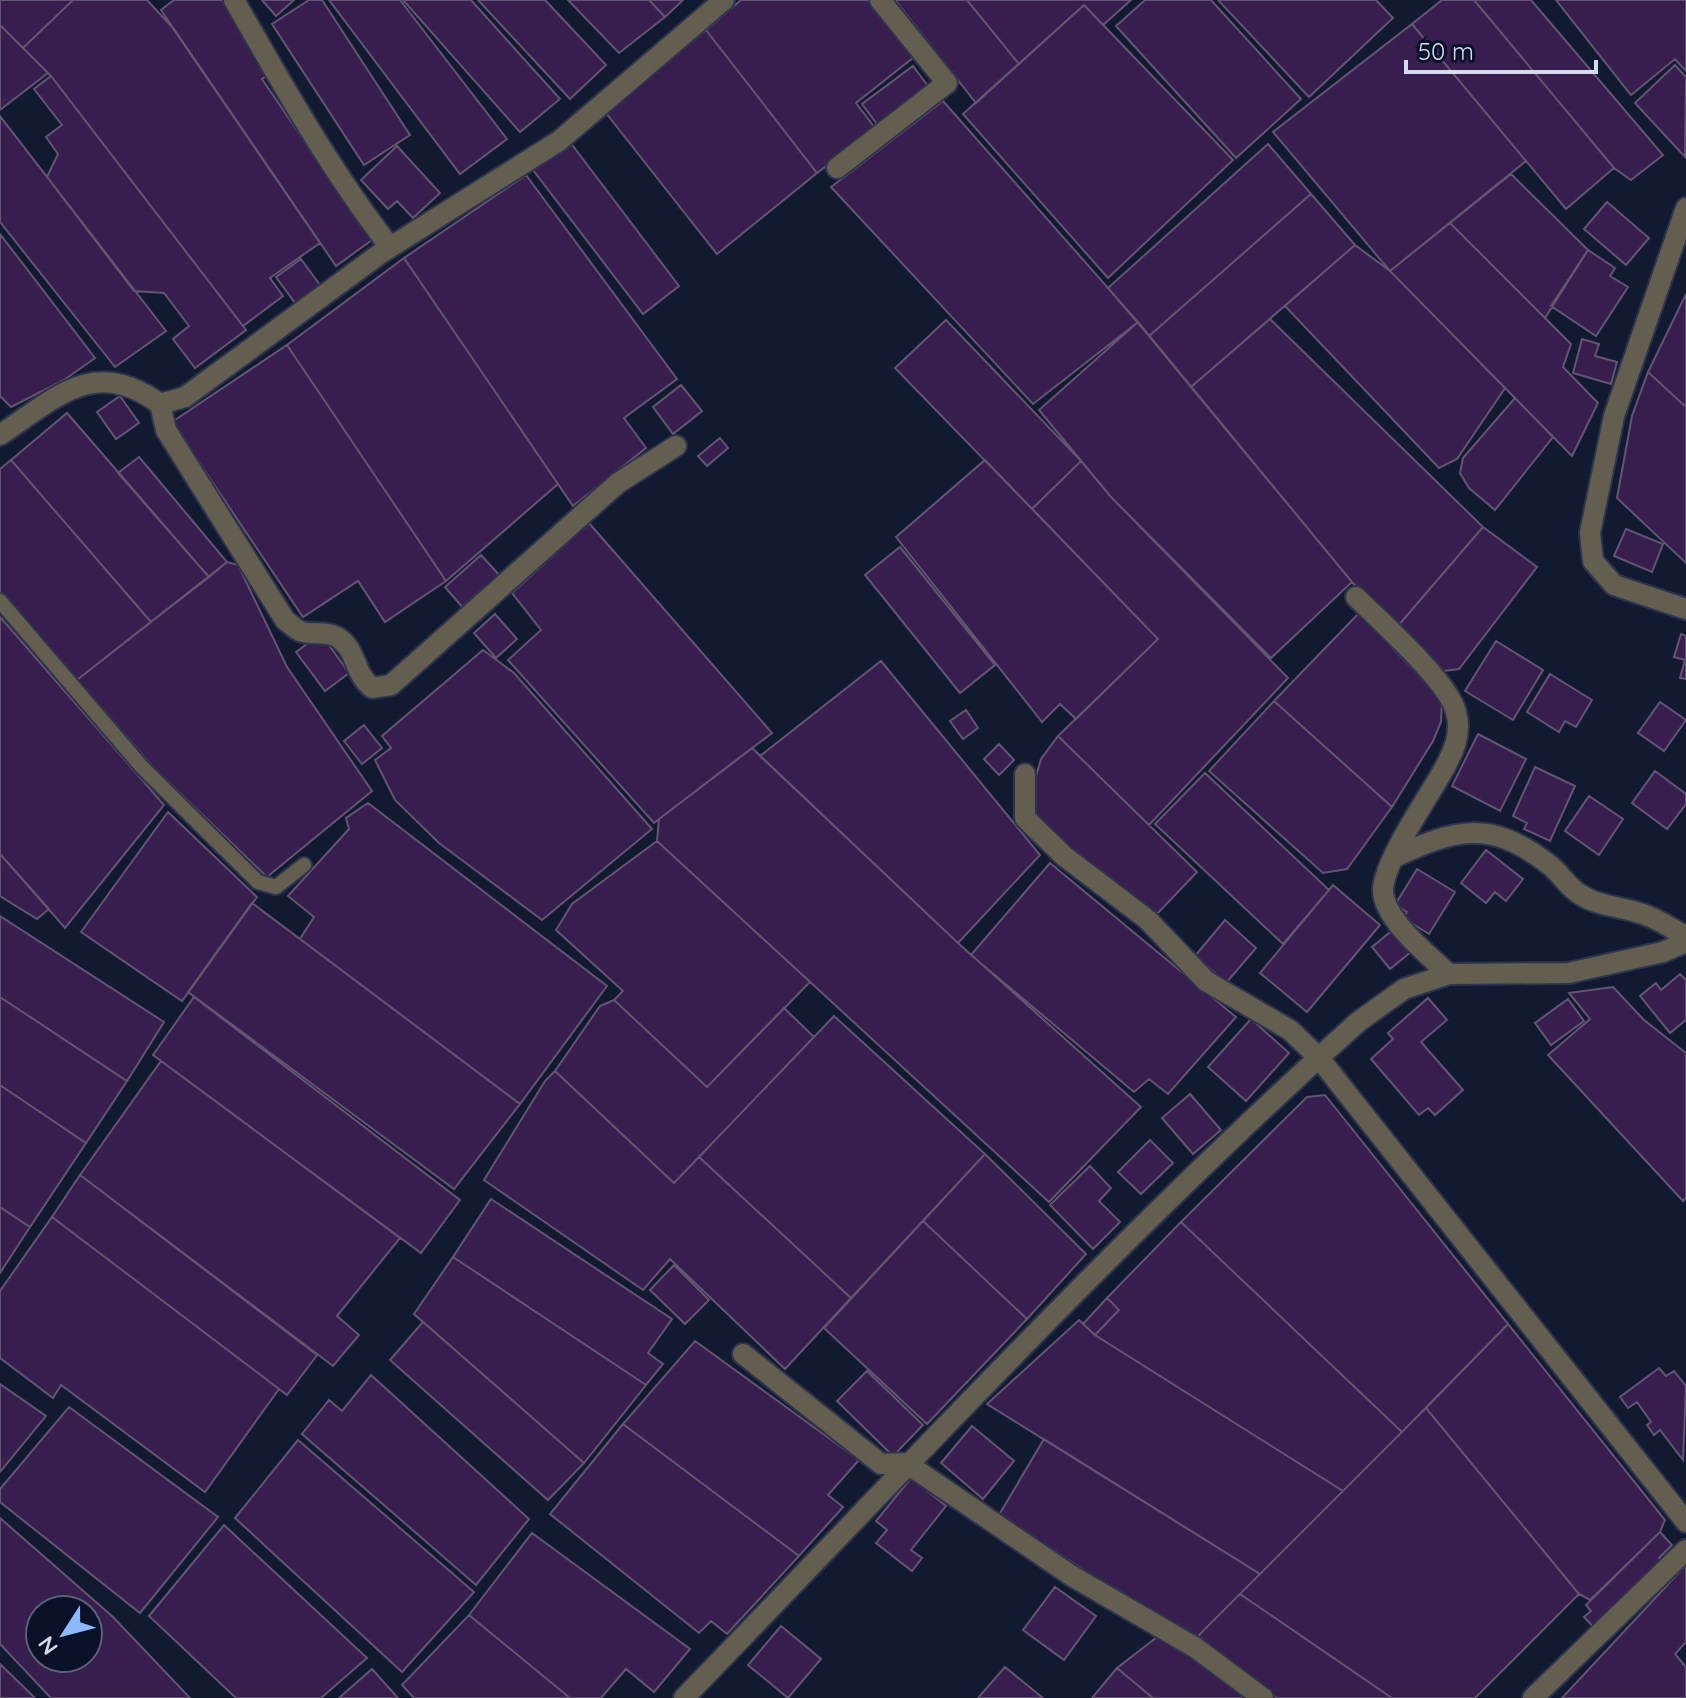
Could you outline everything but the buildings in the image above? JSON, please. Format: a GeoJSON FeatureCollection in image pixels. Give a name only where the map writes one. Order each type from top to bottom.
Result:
{"type":"FeatureCollection","features":[{"type":"Feature","properties":{"kind":"street"},"geometry":{"type":"LineString","coordinates":[[234,0],[277,75],[368,219],[390,247]]}},
{"type":"Feature","properties":{"kind":"street"},"geometry":{"type":"LineString","coordinates":[[160,404],[185,397],[390,247],[559,141],[724,0]]}},
{"type":"Feature","properties":{"kind":"street"},"geometry":{"type":"LineString","coordinates":[[837,168],[947,83],[880,0]]}},
{"type":"Feature","properties":{"kind":"street"},"geometry":{"type":"LineString","coordinates":[[1686,208],[1614,416],[1590,533],[1593,561],[1614,585],[1686,609]]}},
{"type":"Feature","properties":{"kind":"street"},"geometry":{"type":"LineString","coordinates":[[0,435],[79,385],[115,381],[140,390],[160,404],[166,430],[285,620],[302,632],[322,631],[340,638],[354,656],[358,677],[372,688],[391,685],[618,483],[676,446]]}},
{"type":"Feature","properties":{"kind":"street"},"geometry":{"type":"LineString","coordinates":[[1356,597],[1433,676],[1455,708],[1459,728],[1452,754],[1392,859],[1383,891],[1395,920],[1449,974]]}},
{"type":"Feature","properties":{"kind":"street"},"geometry":{"type":"LineString","coordinates":[[1025,774],[1025,818],[1044,837],[1148,920],[1206,981],[1290,1030],[1319,1058],[1686,1522]]}},
{"type":"Feature","properties":{"kind":"street"},"geometry":{"type":"LineString","coordinates":[[684,1698],[906,1463],[1108,1260],[1358,1022],[1404,989],[1449,974],[1569,973],[1663,952],[1684,933],[1647,915],[1597,904],[1577,893],[1539,857],[1517,842],[1492,832],[1456,834],[1424,843],[1392,859]]}},
{"type":"Feature","properties":{"kind":"street"},"geometry":{"type":"LineString","coordinates":[[743,1354],[881,1464],[906,1463],[1072,1576],[1196,1648],[1263,1698]]}},
{"type":"Feature","properties":{"kind":"street"},"geometry":{"type":"LineString","coordinates":[[1533,1698],[1686,1550]]}},
{"type":"Feature","properties":{"kind":"lane"},"geometry":{"type":"LineString","coordinates":[[0,601],[142,767],[258,882],[276,887],[304,865]]}}]}
